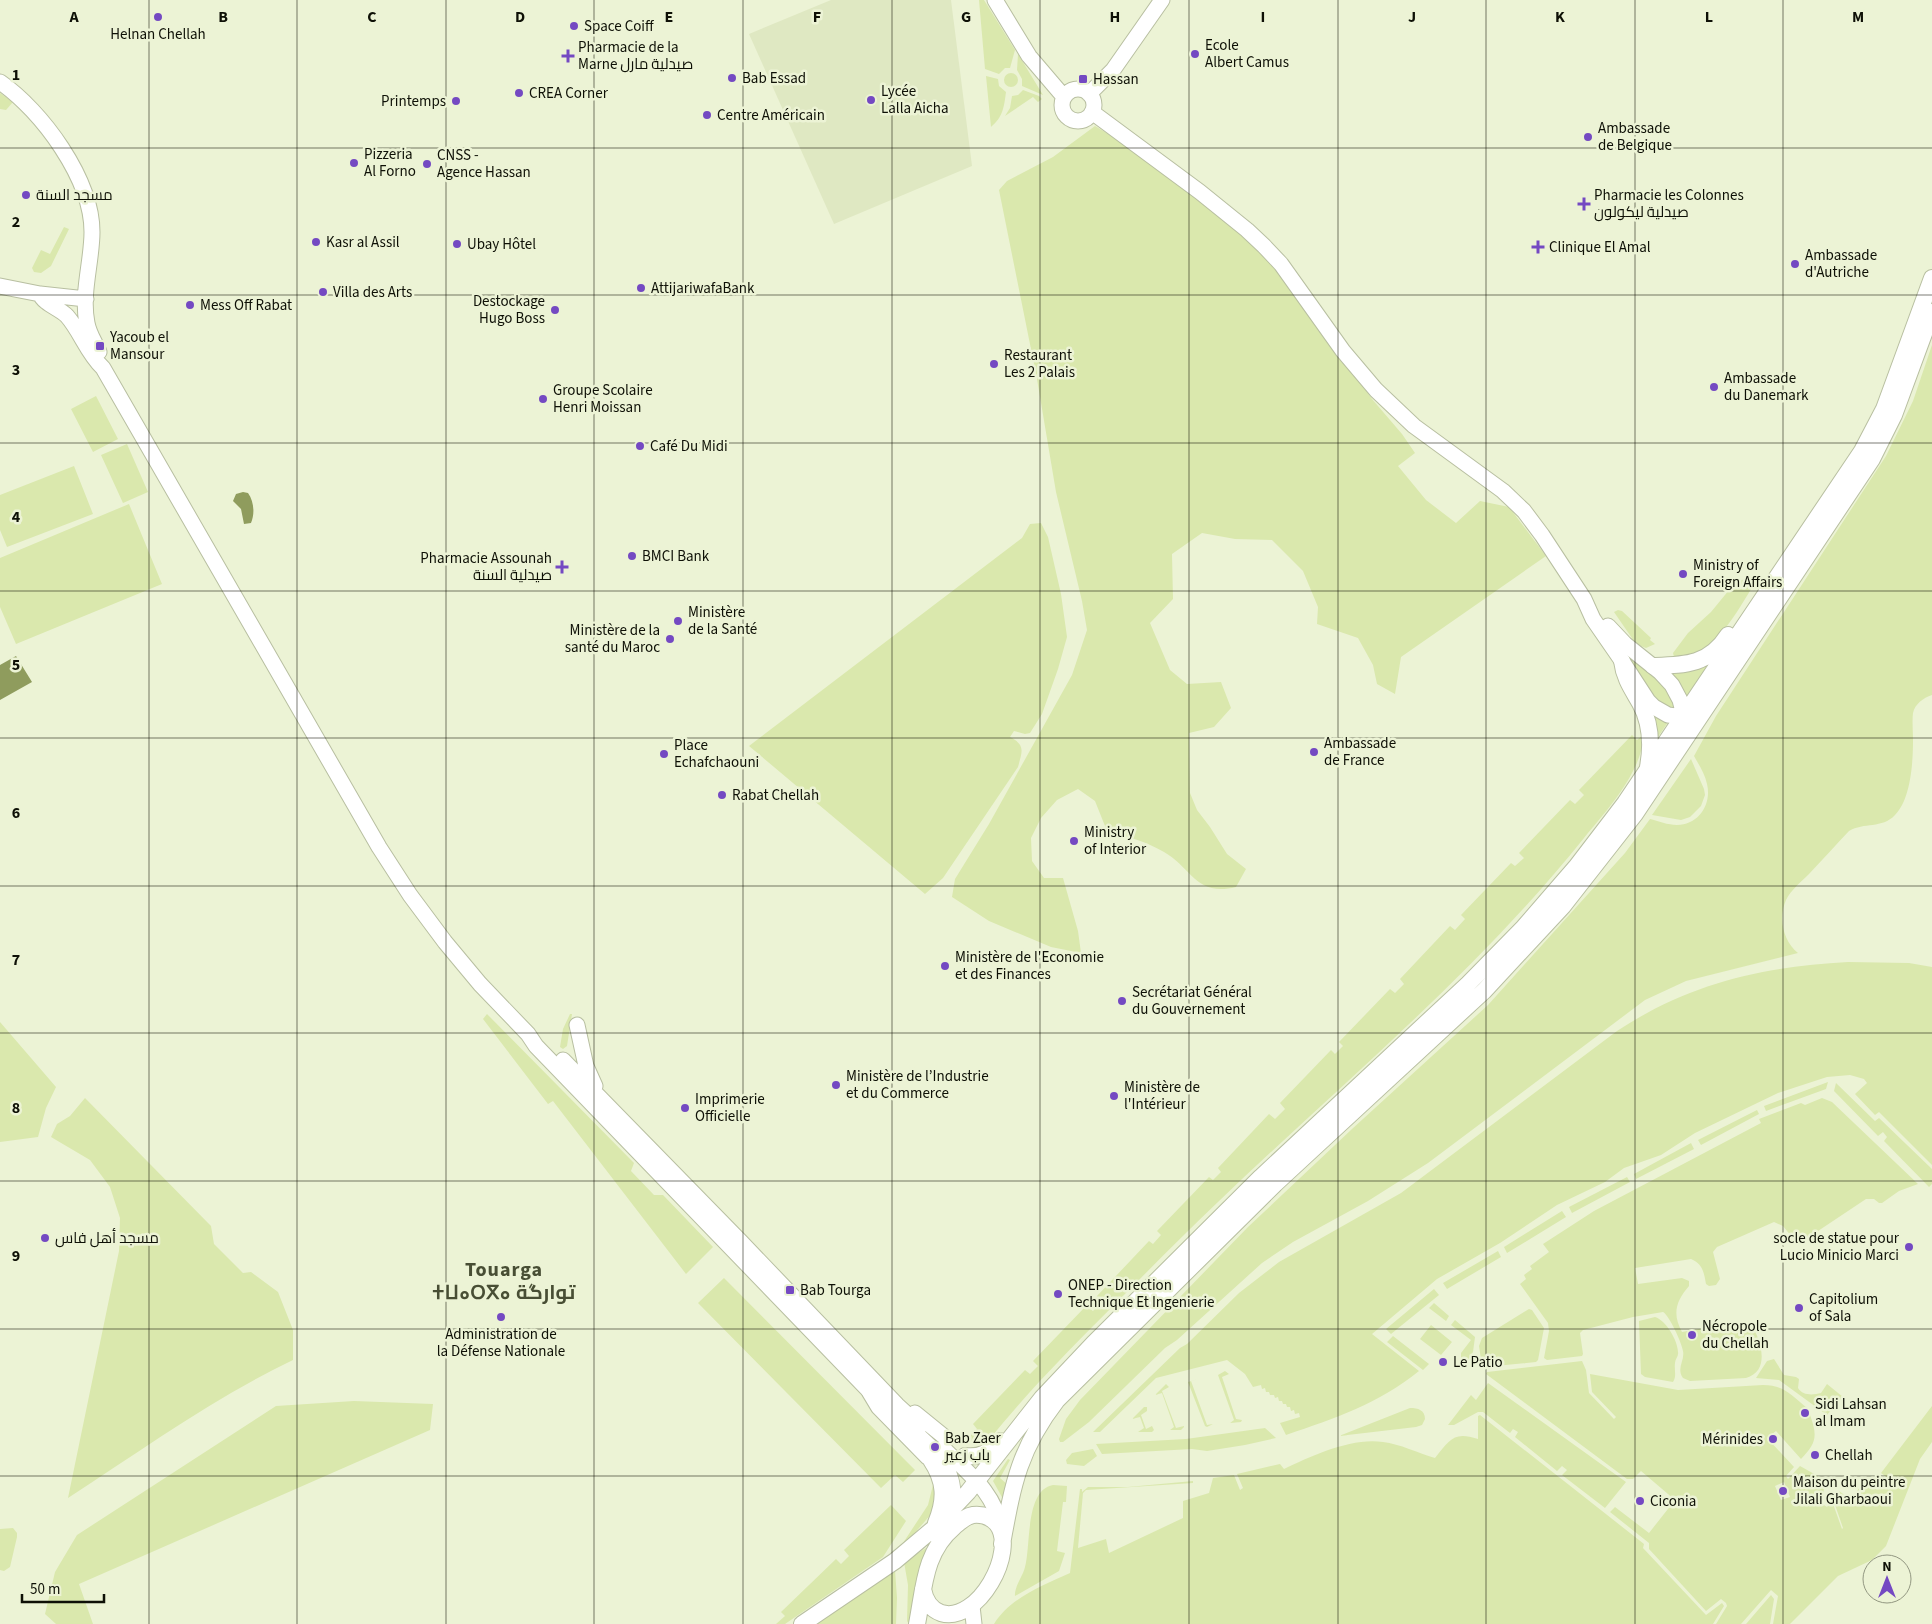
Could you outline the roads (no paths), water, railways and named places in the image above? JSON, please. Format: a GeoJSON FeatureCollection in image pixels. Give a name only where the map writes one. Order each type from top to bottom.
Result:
{"type":"FeatureCollection","features":[{"type":"Feature","properties":{"kind":"main road"},"geometry":{"type":"LineString","coordinates":[[994,0],[1029,56],[1064,97]]}},
{"type":"Feature","properties":{"kind":"main road"},"geometry":{"type":"LineString","coordinates":[[1089,94],[1113,70],[1162,0]]}},
{"type":"Feature","properties":{"kind":"main road"},"geometry":{"type":"LineString","coordinates":[[0,82],[13,91],[42,122],[63,150],[76,175],[89,210],[92,229],[86,299],[87,324],[103,368]]}},
{"type":"Feature","properties":{"kind":"main road"},"geometry":{"type":"LineString","coordinates":[[1079,89],[1089,94],[1094,102],[1092,112],[1088,118],[1082,121],[1069,119],[1062,108],[1064,97],[1073,90],[1079,89]]}},
{"type":"Feature","properties":{"kind":"main road"},"geometry":{"type":"LineString","coordinates":[[1092,112],[1200,192],[1264,246],[1281,264],[1342,350],[1376,390],[1414,426],[1503,491],[1524,512],[1542,535],[1584,599],[1625,644],[1653,666],[1672,685],[1692,718]]}},
{"type":"Feature","properties":{"kind":"main road"},"geometry":{"type":"LineString","coordinates":[[923,1589],[926,1599],[954,1618],[984,1595],[994,1578],[1000,1561],[1003,1532],[1014,1481],[1021,1461],[1031,1438],[1057,1400],[1275,1184],[1484,991],[1563,906],[1612,845],[1688,734],[1692,718],[1775,580],[1862,450],[1877,424],[1932,278]]}},
{"type":"Feature","properties":{"kind":"main road"},"geometry":{"type":"LineString","coordinates":[[0,286],[40,294],[86,299]]}},
{"type":"Feature","properties":{"kind":"main road"},"geometry":{"type":"LineString","coordinates":[[40,294],[42,299],[61,310],[68,317],[90,354],[103,368],[379,847],[410,895],[445,942],[480,984],[528,1034],[536,1046],[891,1397],[903,1403],[939,1449],[952,1482],[953,1495],[950,1512],[928,1568],[917,1624]]}},
{"type":"Feature","properties":{"kind":"main road"},"geometry":{"type":"LineString","coordinates":[[935,1548],[950,1530],[1018,1428],[1067,1370],[1212,1224],[1497,956],[1576,866],[1648,770],[1692,718],[1876,452],[1894,414],[1932,312]]}},
{"type":"Feature","properties":{"kind":"main road"},"geometry":{"type":"LineString","coordinates":[[1653,666],[1684,665],[1710,655],[1723,643],[1762,586],[1768,581],[1775,580]]}},
{"type":"Feature","properties":{"kind":"main road"},"geometry":{"type":"LineString","coordinates":[[1584,599],[1590,615],[1654,707],[1668,715],[1692,718]]}},
{"type":"Feature","properties":{"kind":"main road"},"geometry":{"type":"LineString","coordinates":[[1622,661],[1627,681],[1644,711],[1649,728],[1651,747],[1648,770]]}},
{"type":"Feature","properties":{"kind":"main road"},"geometry":{"type":"LineString","coordinates":[[577,1026],[586,1066],[600,1097]]}},
{"type":"Feature","properties":{"kind":"main road"},"geometry":{"type":"LineString","coordinates":[[528,1034],[542,1041],[600,1097],[870,1392],[879,1407],[982,1481]]}},
{"type":"Feature","properties":{"kind":"main road"},"geometry":{"type":"LineString","coordinates":[[939,1449],[965,1456],[977,1456],[986,1453],[1005,1435],[1018,1428]]}},
{"type":"Feature","properties":{"kind":"main road"},"geometry":{"type":"LineString","coordinates":[[934,1529],[943,1506],[944,1488],[939,1473],[939,1449]]}},
{"type":"Feature","properties":{"kind":"main road"},"geometry":{"type":"LineString","coordinates":[[965,1456],[982,1481],[994,1504],[1003,1532]]}},
{"type":"Feature","properties":{"kind":"main road"},"geometry":{"type":"LineString","coordinates":[[802,1624],[896,1562],[934,1529],[982,1481]]}},
{"type":"Feature","properties":{"kind":"main road"},"geometry":{"type":"LineString","coordinates":[[950,1530],[964,1518],[976,1515],[988,1517],[1003,1532]]}},
{"type":"Feature","properties":{"kind":"place","name":"Helnan Chellah"},"geometry":{"type":"Point","coordinates":[158,17]}},
{"type":"Feature","properties":{"kind":"place","name":"Space Coiff"},"geometry":{"type":"Point","coordinates":[574,26]}},
{"type":"Feature","properties":{"kind":"place","name":"Ecole Albert Camus"},"geometry":{"type":"Point","coordinates":[1195,54]}},
{"type":"Feature","properties":{"kind":"place","name":"Pharmacie de la Marne صيدلية مارل"},"geometry":{"type":"Point","coordinates":[568,56]}},
{"type":"Feature","properties":{"kind":"place","name":"Bab Essad"},"geometry":{"type":"Point","coordinates":[732,78]}},
{"type":"Feature","properties":{"kind":"place","name":"Hassan"},"geometry":{"type":"Point","coordinates":[1083,79]}},
{"type":"Feature","properties":{"kind":"place","name":"CREA Corner"},"geometry":{"type":"Point","coordinates":[519,93]}},
{"type":"Feature","properties":{"kind":"place","name":"Lycée Lalla Aicha"},"geometry":{"type":"Point","coordinates":[871,100]}},
{"type":"Feature","properties":{"kind":"place","name":"Printemps"},"geometry":{"type":"Point","coordinates":[456,101]}},
{"type":"Feature","properties":{"kind":"place","name":"Centre Américain"},"geometry":{"type":"Point","coordinates":[707,115]}},
{"type":"Feature","properties":{"kind":"place","name":"Ambassade de Belgique"},"geometry":{"type":"Point","coordinates":[1588,137]}},
{"type":"Feature","properties":{"kind":"place","name":"Pizzeria Al Forno"},"geometry":{"type":"Point","coordinates":[354,163]}},
{"type":"Feature","properties":{"kind":"place","name":"CNSS - Agence Hassan"},"geometry":{"type":"Point","coordinates":[427,164]}},
{"type":"Feature","properties":{"kind":"place","name":"مسجد السنة"},"geometry":{"type":"Point","coordinates":[26,195]}},
{"type":"Feature","properties":{"kind":"place","name":"Pharmacie les Colonnes صيدلية ليكولون"},"geometry":{"type":"Point","coordinates":[1584,204]}},
{"type":"Feature","properties":{"kind":"place","name":"Kasr al Assil"},"geometry":{"type":"Point","coordinates":[316,242]}},
{"type":"Feature","properties":{"kind":"place","name":"Ubay Hôtel"},"geometry":{"type":"Point","coordinates":[457,244]}},
{"type":"Feature","properties":{"kind":"place","name":"Clinique El Amal"},"geometry":{"type":"Point","coordinates":[1538,247]}},
{"type":"Feature","properties":{"kind":"place","name":"Ambassade d'Autriche"},"geometry":{"type":"Point","coordinates":[1795,264]}},
{"type":"Feature","properties":{"kind":"place","name":"AttijariwafaBank"},"geometry":{"type":"Point","coordinates":[641,288]}},
{"type":"Feature","properties":{"kind":"place","name":"Villa des Arts"},"geometry":{"type":"Point","coordinates":[323,292]}},
{"type":"Feature","properties":{"kind":"place","name":"Mess Off Rabat"},"geometry":{"type":"Point","coordinates":[190,305]}},
{"type":"Feature","properties":{"kind":"place","name":"Destockage Hugo Boss"},"geometry":{"type":"Point","coordinates":[555,310]}},
{"type":"Feature","properties":{"kind":"place","name":"Yacoub el Mansour"},"geometry":{"type":"Point","coordinates":[100,346]}},
{"type":"Feature","properties":{"kind":"place","name":"Restaurant Les 2 Palais"},"geometry":{"type":"Point","coordinates":[994,364]}},
{"type":"Feature","properties":{"kind":"place","name":"Ambassade du Danemark"},"geometry":{"type":"Point","coordinates":[1714,387]}},
{"type":"Feature","properties":{"kind":"place","name":"Groupe Scolaire Henri Moissan"},"geometry":{"type":"Point","coordinates":[543,399]}},
{"type":"Feature","properties":{"kind":"place","name":"Café Du Midi"},"geometry":{"type":"Point","coordinates":[640,446]}},
{"type":"Feature","properties":{"kind":"place","name":"BMCI Bank"},"geometry":{"type":"Point","coordinates":[632,556]}},
{"type":"Feature","properties":{"kind":"place","name":"Pharmacie Assounah صيدلية السنة"},"geometry":{"type":"Point","coordinates":[562,567]}},
{"type":"Feature","properties":{"kind":"place","name":"Ministry of Foreign Affairs"},"geometry":{"type":"Point","coordinates":[1683,574]}},
{"type":"Feature","properties":{"kind":"place","name":"Ministère de la Santé"},"geometry":{"type":"Point","coordinates":[678,621]}},
{"type":"Feature","properties":{"kind":"place","name":"Ministère de la santé du Maroc"},"geometry":{"type":"Point","coordinates":[670,639]}},
{"type":"Feature","properties":{"kind":"place","name":"Ambassade de France"},"geometry":{"type":"Point","coordinates":[1314,752]}},
{"type":"Feature","properties":{"kind":"place","name":"Place Echafchaouni"},"geometry":{"type":"Point","coordinates":[664,754]}},
{"type":"Feature","properties":{"kind":"place","name":"Rabat Chellah"},"geometry":{"type":"Point","coordinates":[722,795]}},
{"type":"Feature","properties":{"kind":"place","name":"Ministry of Interior"},"geometry":{"type":"Point","coordinates":[1074,841]}},
{"type":"Feature","properties":{"kind":"place","name":"Ministère de l'Economie et des Finances"},"geometry":{"type":"Point","coordinates":[945,966]}},
{"type":"Feature","properties":{"kind":"place","name":"Secrétariat Général du Gouvernement"},"geometry":{"type":"Point","coordinates":[1122,1001]}},
{"type":"Feature","properties":{"kind":"place","name":"Ministère de l’Industrie et du Commerce"},"geometry":{"type":"Point","coordinates":[836,1085]}},
{"type":"Feature","properties":{"kind":"place","name":"Ministère de l'Intérieur"},"geometry":{"type":"Point","coordinates":[1114,1096]}},
{"type":"Feature","properties":{"kind":"place","name":"Imprimerie Officielle"},"geometry":{"type":"Point","coordinates":[685,1108]}},
{"type":"Feature","properties":{"kind":"place","name":"مسجد أهل فاس"},"geometry":{"type":"Point","coordinates":[45,1238]}},
{"type":"Feature","properties":{"kind":"place","name":"socle de statue pour Lucio Minicio Marci"},"geometry":{"type":"Point","coordinates":[1909,1247]}},
{"type":"Feature","properties":{"kind":"place","name":"Bab Tourga"},"geometry":{"type":"Point","coordinates":[790,1290]}},
{"type":"Feature","properties":{"kind":"place","name":"ONEP - Direction Technique Et Ingenierie"},"geometry":{"type":"Point","coordinates":[1058,1294]}},
{"type":"Feature","properties":{"kind":"place","name":"Capitolium of Sala"},"geometry":{"type":"Point","coordinates":[1799,1308]}},
{"type":"Feature","properties":{"kind":"place","name":"Administration de la Défense Nationale"},"geometry":{"type":"Point","coordinates":[501,1317]}},
{"type":"Feature","properties":{"kind":"place","name":"Nécropole du Chellah"},"geometry":{"type":"Point","coordinates":[1692,1335]}},
{"type":"Feature","properties":{"kind":"place","name":"Le Patio"},"geometry":{"type":"Point","coordinates":[1443,1362]}},
{"type":"Feature","properties":{"kind":"place","name":"Sidi Lahsan al Imam"},"geometry":{"type":"Point","coordinates":[1805,1413]}},
{"type":"Feature","properties":{"kind":"place","name":"Mérinides"},"geometry":{"type":"Point","coordinates":[1773,1439]}},
{"type":"Feature","properties":{"kind":"place","name":"Bab Zaer باب زعير"},"geometry":{"type":"Point","coordinates":[935,1447]}},
{"type":"Feature","properties":{"kind":"place","name":"Chellah"},"geometry":{"type":"Point","coordinates":[1815,1455]}},
{"type":"Feature","properties":{"kind":"place","name":"Maison du peintre Jilali Gharbaoui"},"geometry":{"type":"Point","coordinates":[1783,1491]}},
{"type":"Feature","properties":{"kind":"place","name":"Ciconia"},"geometry":{"type":"Point","coordinates":[1640,1501]}},
{"type":"Feature","properties":{"kind":"district","name":"Touarga ⵜⵡⴰⵔⴳⴰ توارگة"},"geometry":{"type":"Point","coordinates":[504,1280]}}]}
